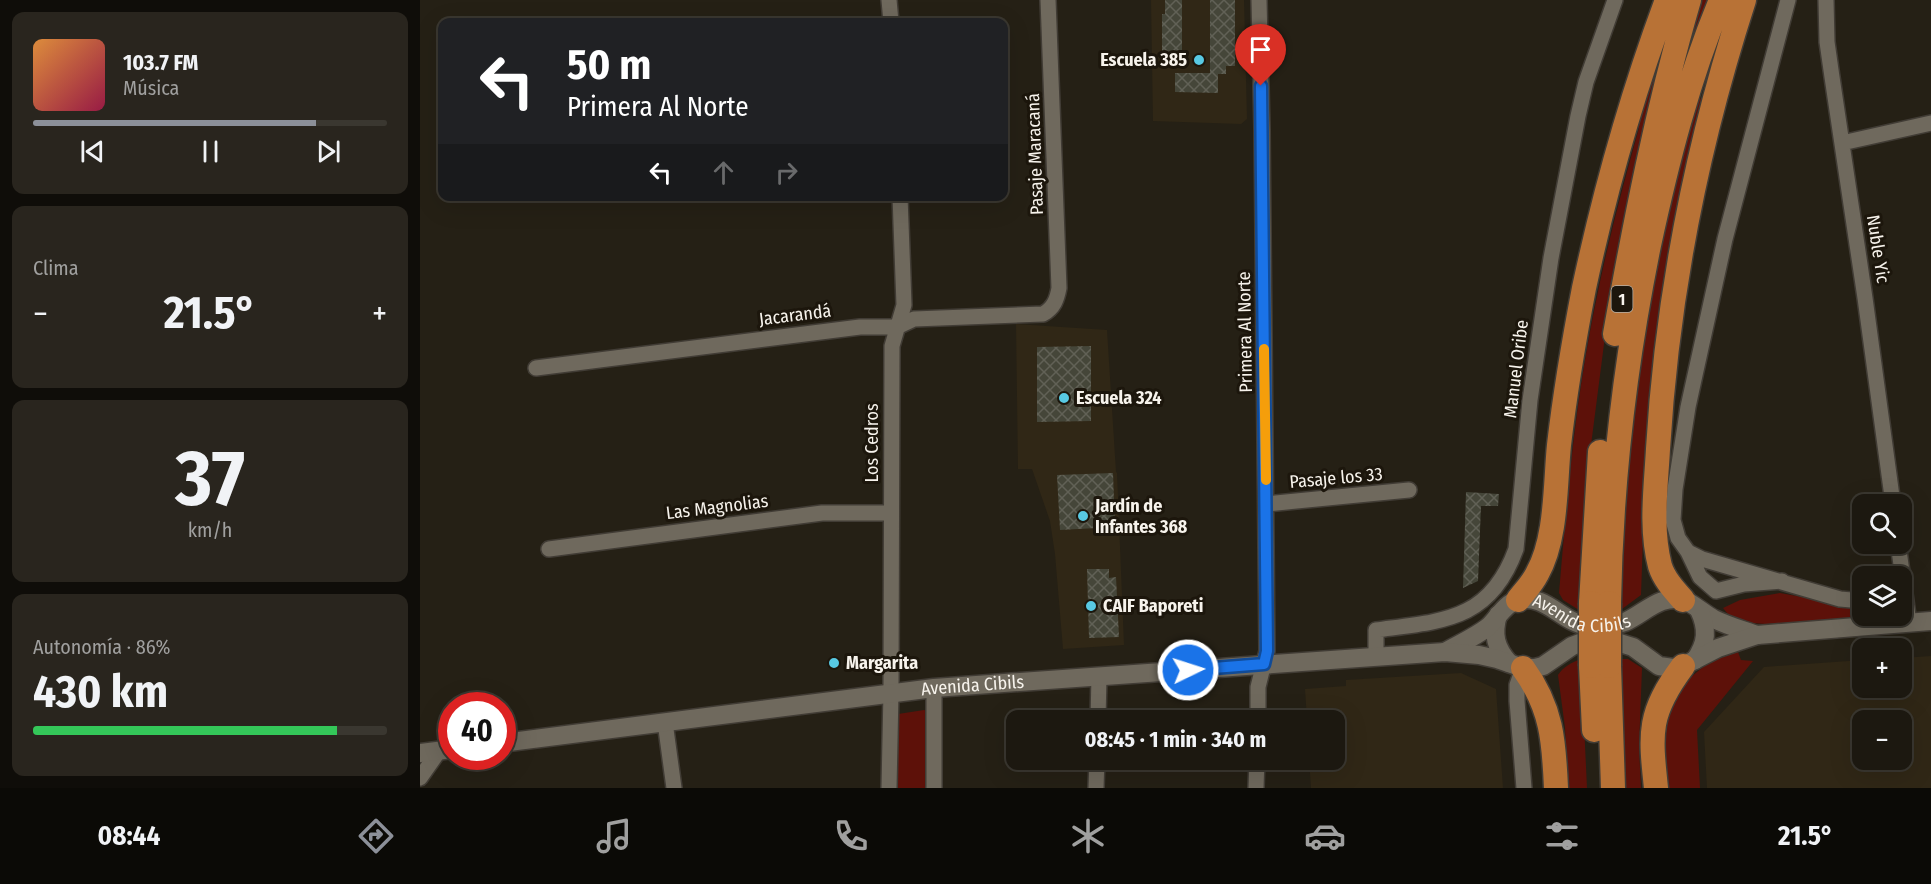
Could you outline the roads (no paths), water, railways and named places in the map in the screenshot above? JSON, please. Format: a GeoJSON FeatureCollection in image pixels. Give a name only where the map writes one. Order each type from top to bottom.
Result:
{"type":"FeatureCollection","features":[{"type":"Feature","properties":{"kind":"highway"},"geometry":{"type":"LineString","coordinates":[[1518,600],[1537,575],[1548,546],[1569,375],[1584,288],[1620,143],[1647,54],[1667,0]]}},
{"type":"Feature","properties":{"kind":"highway","name":"1"},"geometry":{"type":"LineString","coordinates":[[1597,788],[1600,666],[1599,466],[1614,340],[1647,168],[1676,44],[1689,0]]}},
{"type":"Feature","properties":{"kind":"highway","name":"1"},"geometry":{"type":"LineString","coordinates":[[1600,603],[1629,352],[1641,288],[1662,184],[1681,114],[1721,0]]}},
{"type":"Feature","properties":{"kind":"highway"},"geometry":{"type":"LineString","coordinates":[[1691,605],[1670,585],[1661,568],[1656,543],[1655,503],[1659,424],[1673,301],[1690,212],[1717,92],[1744,0]]}},
{"type":"Feature","properties":{"kind":"highway"},"geometry":{"type":"LineString","coordinates":[[1656,788],[1652,743],[1653,722],[1667,690],[1689,663]]}},
{"type":"Feature","properties":{"kind":"highway"},"geometry":{"type":"LineString","coordinates":[[1516,666],[1534,684],[1546,711],[1553,738],[1556,788]]}},
{"type":"Feature","properties":{"kind":"highway","name":"1"},"geometry":{"type":"LineString","coordinates":[[1600,666],[1613,788]]}},
{"type":"Feature","properties":{"kind":"street"},"geometry":{"type":"LineString","coordinates":[[889,0],[891,18]]}},
{"type":"Feature","properties":{"kind":"street","name":"Pasaje Maracaná"},"geometry":{"type":"LineString","coordinates":[[1048,0],[1059,288],[1054,305]]}},
{"type":"Feature","properties":{"kind":"street","name":"Primera Al Norte"},"geometry":{"type":"LineString","coordinates":[[1258,0],[1262,129],[1267,651],[1258,687],[1258,710]]}},
{"type":"Feature","properties":{"kind":"street","name":"Manuel Oribe"},"geometry":{"type":"LineString","coordinates":[[1376,657],[1376,630],[1449,619],[1468,611],[1494,590],[1503,578],[1516,549],[1530,400],[1551,258],[1586,82],[1615,0]]}},
{"type":"Feature","properties":{"kind":"street"},"geometry":{"type":"LineString","coordinates":[[1782,581],[1744,584],[1716,591],[1700,578],[1688,552],[1678,538],[1673,520],[1680,447],[1725,239],[1788,0]]}},
{"type":"Feature","properties":{"kind":"street","name":"Nuble Yic"},"geometry":{"type":"LineString","coordinates":[[1826,0],[1827,42],[1892,494]]}},
{"type":"Feature","properties":{"kind":"street"},"geometry":{"type":"LineString","coordinates":[[1842,143],[1931,123]]}},
{"type":"Feature","properties":{"kind":"street","name":"Los Cedros"},"geometry":{"type":"LineString","coordinates":[[889,788],[892,346],[904,305],[900,201]]}},
{"type":"Feature","properties":{"kind":"street","name":"Jacarandá"},"geometry":{"type":"LineString","coordinates":[[536,368],[860,327],[897,327],[914,319],[1043,314],[1054,305]]}},
{"type":"Feature","properties":{"kind":"street","name":"Pasaje los 33"},"geometry":{"type":"LineString","coordinates":[[1266,504],[1409,490]]}},
{"type":"Feature","properties":{"kind":"street","name":"Las Magnolias"},"geometry":{"type":"LineString","coordinates":[[549,549],[822,513],[891,513]]}},
{"type":"Feature","properties":{"kind":"street"},"geometry":{"type":"LineString","coordinates":[[1688,552],[1702,559],[1852,601]]}},
{"type":"Feature","properties":{"kind":"street","name":"Avenida Cibils"},"geometry":{"type":"LineString","coordinates":[[1445,652],[1480,633],[1506,607],[1518,600],[1532,599],[1544,603],[1569,621],[1588,626],[1619,624],[1655,603],[1668,600],[1691,605]]}},
{"type":"Feature","properties":{"kind":"street"},"geometry":{"type":"LineString","coordinates":[[1691,605],[1717,621],[1757,635]]}},
{"type":"Feature","properties":{"kind":"street"},"geometry":{"type":"LineString","coordinates":[[1689,663],[1702,650],[1705,642],[1705,622],[1691,605]]}},
{"type":"Feature","properties":{"kind":"street"},"geometry":{"type":"LineString","coordinates":[[1912,613],[1931,621]]}},
{"type":"Feature","properties":{"kind":"street"},"geometry":{"type":"LineString","coordinates":[[1498,615],[1495,626],[1496,644],[1500,653],[1516,666],[1524,788]]}},
{"type":"Feature","properties":{"kind":"street"},"geometry":{"type":"LineString","coordinates":[[1689,663],[1718,648],[1757,635],[1852,620]]}},
{"type":"Feature","properties":{"kind":"street","name":"Avenida Cibils"},"geometry":{"type":"LineString","coordinates":[[516,741],[891,692],[1264,664],[1445,652],[1479,655],[1516,666],[1544,666],[1572,646],[1590,643],[1620,643],[1632,647],[1659,666],[1673,668],[1689,663]]}},
{"type":"Feature","properties":{"kind":"street"},"geometry":{"type":"LineString","coordinates":[[1098,710],[1099,676]]}},
{"type":"Feature","properties":{"kind":"street"},"geometry":{"type":"LineString","coordinates":[[934,688],[934,788]]}},
{"type":"Feature","properties":{"kind":"street"},"geometry":{"type":"LineString","coordinates":[[665,722],[674,788]]}},
{"type":"Feature","properties":{"kind":"street"},"geometry":{"type":"LineString","coordinates":[[420,753],[438,751]]}},
{"type":"Feature","properties":{"kind":"street"},"geometry":{"type":"LineString","coordinates":[[420,778],[438,758]]}},
{"type":"Feature","properties":{"kind":"street"},"geometry":{"type":"LineString","coordinates":[[1096,788],[1097,770]]}},
{"type":"Feature","properties":{"kind":"street"},"geometry":{"type":"LineString","coordinates":[[1256,788],[1257,770]]}},
{"type":"Feature","properties":{"kind":"place","name":"Escuela 385"},"geometry":{"type":"Point","coordinates":[1199,60]}},
{"type":"Feature","properties":{"kind":"place","name":"Escuela 324"},"geometry":{"type":"Point","coordinates":[1064,398]}},
{"type":"Feature","properties":{"kind":"place","name":"Jardín de Infantes 368"},"geometry":{"type":"Point","coordinates":[1083,516]}},
{"type":"Feature","properties":{"kind":"place","name":"CAIF Baporeti"},"geometry":{"type":"Point","coordinates":[1091,606]}},
{"type":"Feature","properties":{"kind":"place","name":"Margarita"},"geometry":{"type":"Point","coordinates":[834,663]}}]}
